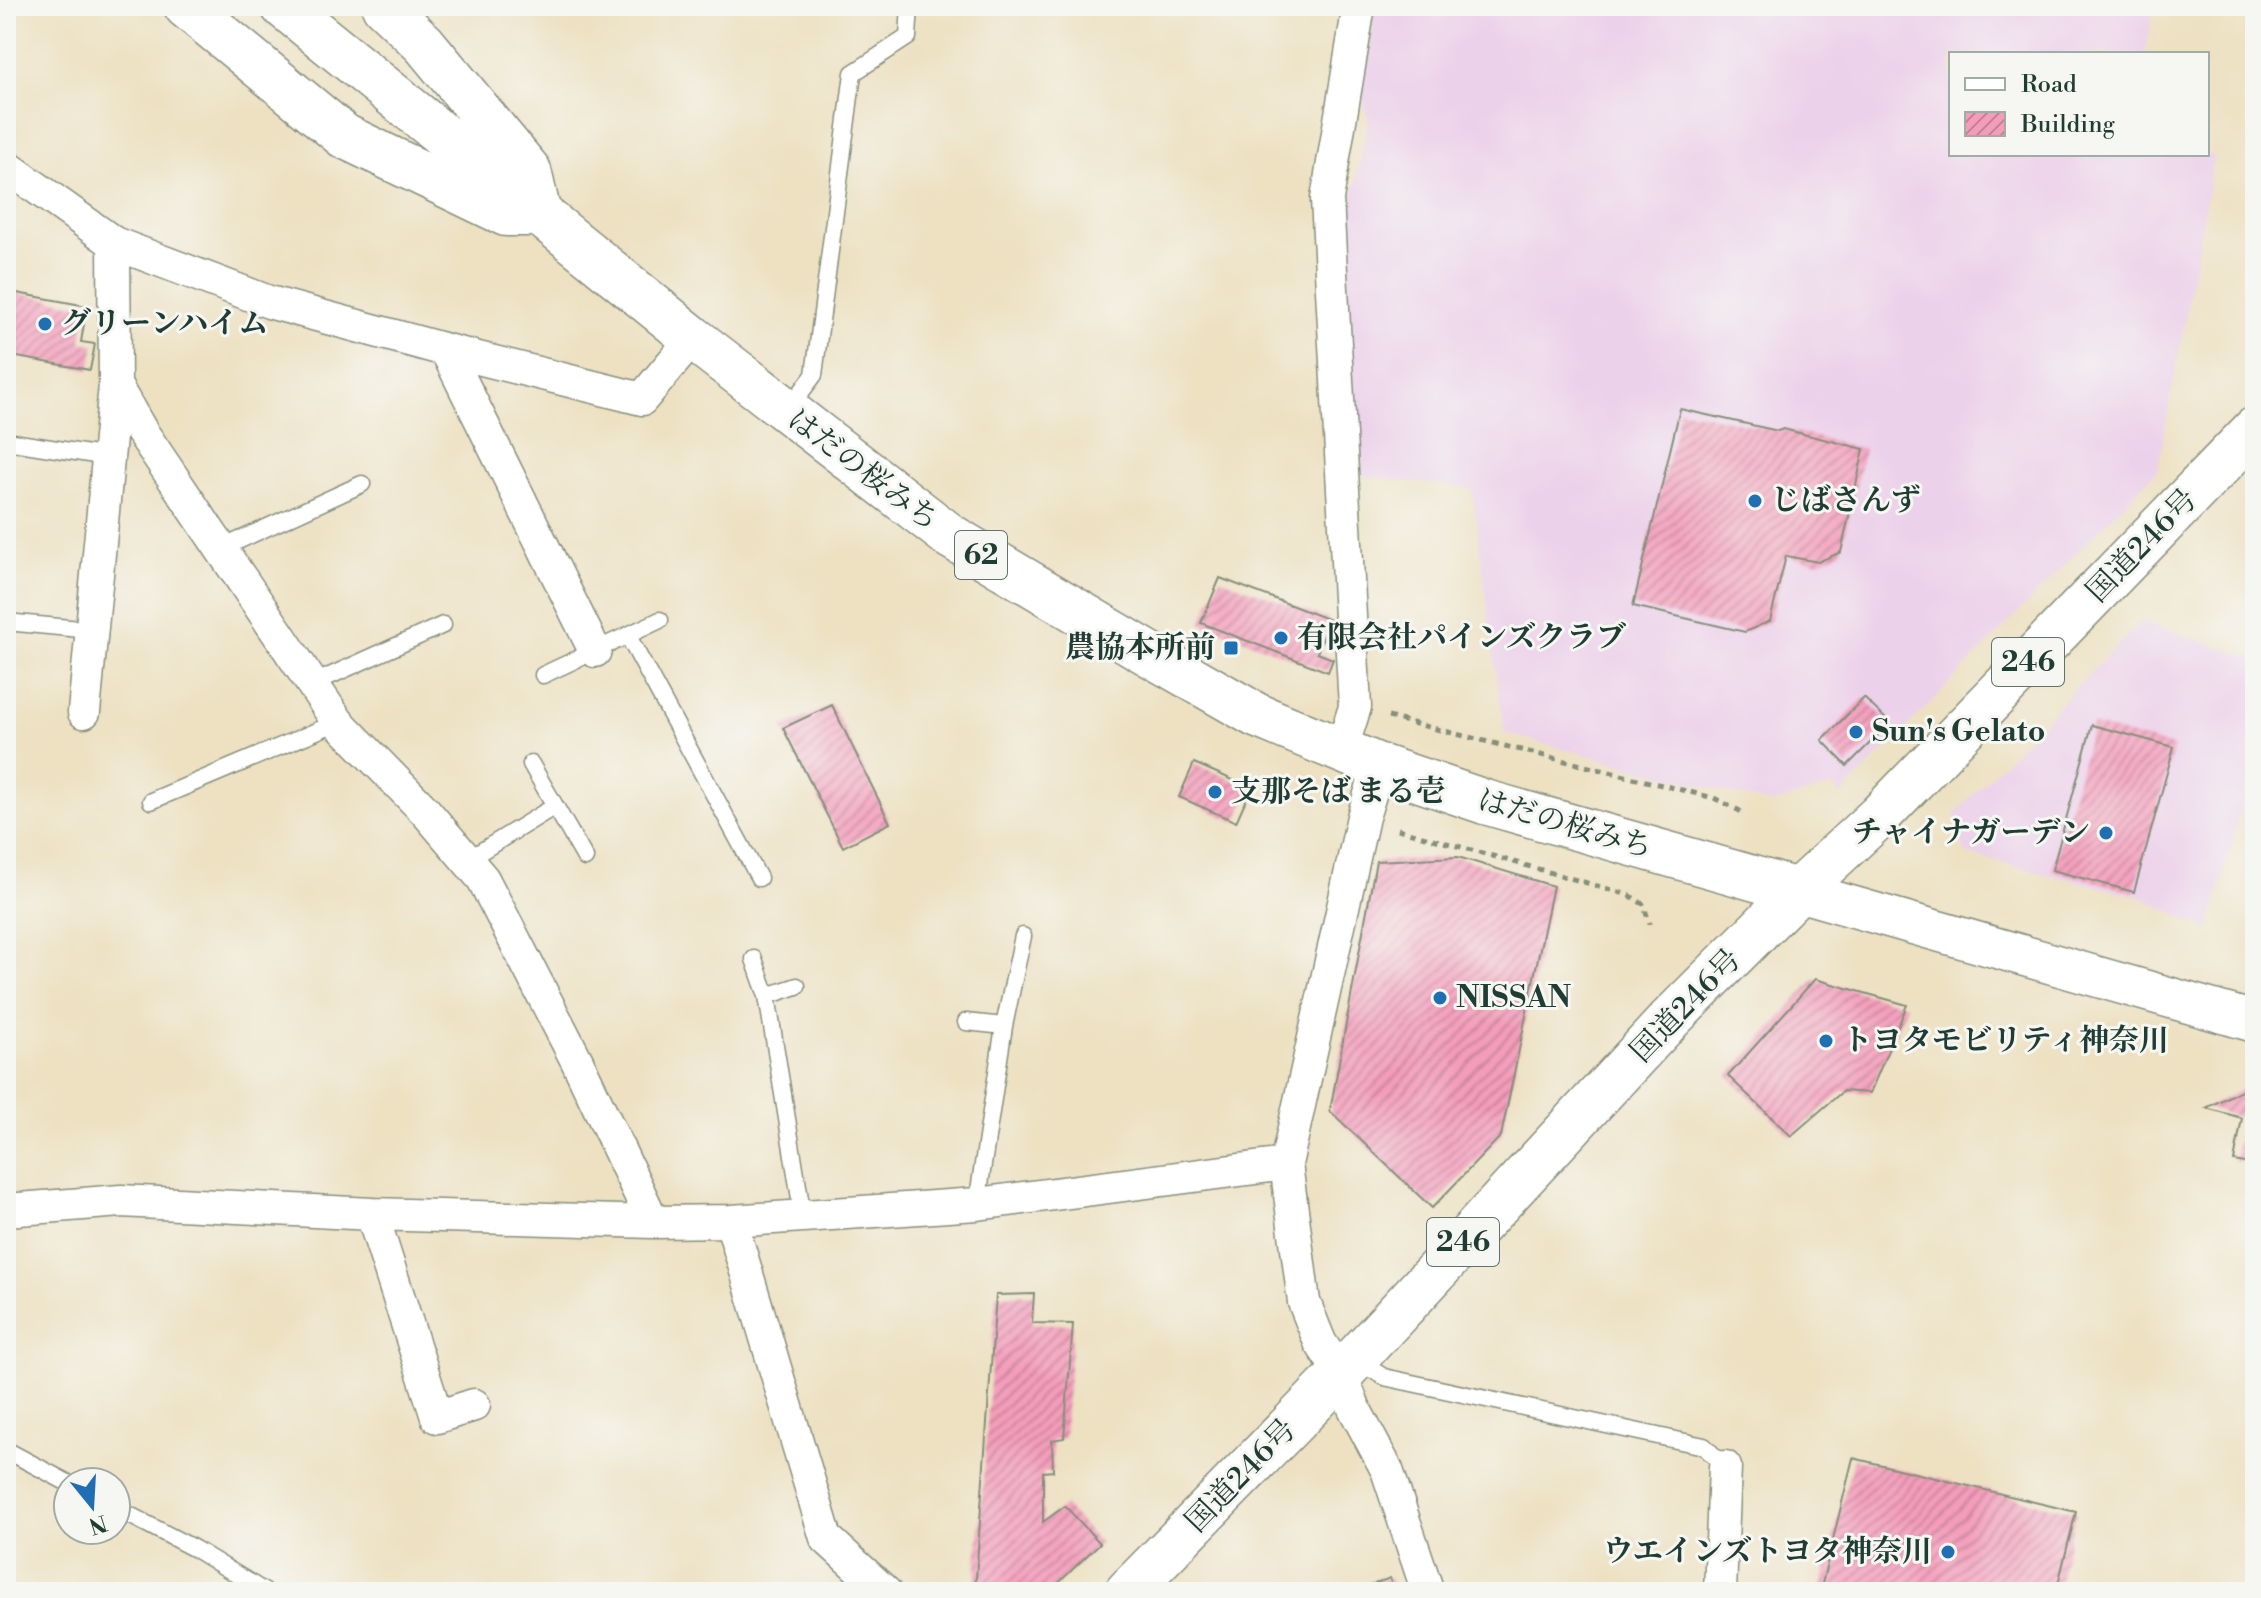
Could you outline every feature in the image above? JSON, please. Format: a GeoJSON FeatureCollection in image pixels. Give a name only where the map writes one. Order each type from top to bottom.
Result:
{"type":"FeatureCollection","features":[{"type":"Feature","properties":{"kind":"main road"},"geometry":{"type":"LineString","coordinates":[[186,6],[344,136],[506,214],[539,214],[529,171],[424,44],[384,6]]}},
{"type":"Feature","properties":{"kind":"main road","name":"はだの桜みち"},"geometry":{"type":"LineString","coordinates":[[283,6],[693,338],[950,536],[1256,715],[1360,759],[1485,802],[1798,891]]}},
{"type":"Feature","properties":{"kind":"main road","name":"国道246号"},"geometry":{"type":"LineString","coordinates":[[1127,1592],[1348,1366],[1670,1019],[1798,891],[1879,816],[2255,429]]}},
{"type":"Feature","properties":{"kind":"street"},"geometry":{"type":"LineString","coordinates":[[1359,6],[1327,199],[1363,817],[1286,1164],[1304,1302],[1320,1342],[1348,1366],[1354,1408],[1387,1470],[1428,1592]]}},
{"type":"Feature","properties":{"kind":"street"},"geometry":{"type":"LineString","coordinates":[[6,166],[114,243],[269,302],[446,350],[642,399],[693,338]]}},
{"type":"Feature","properties":{"kind":"street"},"geometry":{"type":"LineString","coordinates":[[84,712],[115,385],[114,243]]}},
{"type":"Feature","properties":{"kind":"street"},"geometry":{"type":"LineString","coordinates":[[446,350],[595,651]]}},
{"type":"Feature","properties":{"kind":"street"},"geometry":{"type":"LineString","coordinates":[[115,385],[142,432],[338,722],[426,812],[483,879],[577,1061],[653,1222]]}},
{"type":"Feature","properties":{"kind":"street","name":"はだの桜みち"},"geometry":{"type":"LineString","coordinates":[[1798,891],[2255,1022]]}},
{"type":"Feature","properties":{"kind":"street"},"geometry":{"type":"LineString","coordinates":[[6,1210],[121,1201],[372,1214],[653,1222],[731,1221],[977,1204],[1286,1164]]}},
{"type":"Feature","properties":{"kind":"street"},"geometry":{"type":"LineString","coordinates":[[372,1214],[432,1430],[474,1405]]}},
{"type":"Feature","properties":{"kind":"street"},"geometry":{"type":"LineString","coordinates":[[731,1221],[826,1538],[885,1592]]}},
{"type":"Feature","properties":{"kind":"street"},"geometry":{"type":"LineString","coordinates":[[1720,1592],[1725,1467]]}},
{"type":"Feature","properties":{"kind":"lane"},"geometry":{"type":"LineString","coordinates":[[787,411],[814,375],[853,73],[908,37],[910,6]]}},
{"type":"Feature","properties":{"kind":"lane"},"geometry":{"type":"LineString","coordinates":[[6,441],[108,457]]}},
{"type":"Feature","properties":{"kind":"lane"},"geometry":{"type":"LineString","coordinates":[[220,549],[362,484]]}},
{"type":"Feature","properties":{"kind":"lane"},"geometry":{"type":"LineString","coordinates":[[543,675],[660,620]]}},
{"type":"Feature","properties":{"kind":"lane"},"geometry":{"type":"LineString","coordinates":[[6,622],[91,630]]}},
{"type":"Feature","properties":{"kind":"lane"},"geometry":{"type":"LineString","coordinates":[[312,684],[443,625]]}},
{"type":"Feature","properties":{"kind":"lane"},"geometry":{"type":"LineString","coordinates":[[628,636],[759,878]]}},
{"type":"Feature","properties":{"kind":"lane"},"geometry":{"type":"LineString","coordinates":[[151,801],[338,722]]}},
{"type":"Feature","properties":{"kind":"lane"},"geometry":{"type":"LineString","coordinates":[[531,764],[585,858]]}},
{"type":"Feature","properties":{"kind":"lane"},"geometry":{"type":"LineString","coordinates":[[467,860],[555,806]]}},
{"type":"Feature","properties":{"kind":"lane"},"geometry":{"type":"LineString","coordinates":[[977,1204],[1004,1026],[1023,936]]}},
{"type":"Feature","properties":{"kind":"lane"},"geometry":{"type":"LineString","coordinates":[[754,959],[767,996],[803,1217]]}},
{"type":"Feature","properties":{"kind":"lane"},"geometry":{"type":"LineString","coordinates":[[767,996],[797,986]]}},
{"type":"Feature","properties":{"kind":"lane"},"geometry":{"type":"LineString","coordinates":[[966,1022],[1004,1026]]}},
{"type":"Feature","properties":{"kind":"lane"},"geometry":{"type":"LineString","coordinates":[[1348,1366],[1384,1377],[1704,1446],[1725,1467]]}},
{"type":"Feature","properties":{"kind":"lane"},"geometry":{"type":"LineString","coordinates":[[6,1450],[52,1474]]}},
{"type":"Feature","properties":{"kind":"lane"},"geometry":{"type":"LineString","coordinates":[[132,1516],[195,1549],[265,1592]]}},
{"type":"Feature","properties":{"kind":"path","name":"はだの桜みち"},"geometry":{"type":"LineString","coordinates":[[1376,714],[1714,798],[1744,813]]}},
{"type":"Feature","properties":{"kind":"path","name":"はだの桜みち"},"geometry":{"type":"LineString","coordinates":[[1385,825],[1629,895],[1643,904],[1650,924]]}},
{"type":"Feature","properties":{"kind":"shaded area"},"geometry":{"type":"Polygon","coordinates":[[[1376,6],[2154,6],[2145,52],[1949,52],[1949,156],[2214,155],[2158,469],[1841,795],[1832,786],[1771,804],[1504,733],[1472,489],[1358,475],[1342,251],[1369,118],[1359,91],[1376,6]]]}},
{"type":"Feature","properties":{"kind":"shaded area"},"geometry":{"type":"Polygon","coordinates":[[[2141,621],[2255,659],[2255,757],[2209,929],[2138,896],[1965,854],[1955,813],[2141,621]]]}},
{"type":"Feature","properties":{"kind":"building","name":"グリーンハイム"},"geometry":{"type":"Polygon","coordinates":[[[6,291],[87,306],[81,342],[95,344],[90,370],[6,355],[6,291]]]}},
{"type":"Feature","properties":{"kind":"building","name":"じばさんず"},"geometry":{"type":"Polygon","coordinates":[[[1680,409],[1864,449],[1841,552],[1818,562],[1786,556],[1770,621],[1745,632],[1633,606],[1680,409]]]}},
{"type":"Feature","properties":{"kind":"building","name":"有限会社パインズクラブ"},"geometry":{"type":"Polygon","coordinates":[[[1220,578],[1330,620],[1317,653],[1333,659],[1328,672],[1201,623],[1220,578]]]}},
{"type":"Feature","properties":{"kind":"building","name":"Sun's Gelato"},"geometry":{"type":"Polygon","coordinates":[[[1864,698],[1890,723],[1847,766],[1822,740],[1864,698]]]}},
{"type":"Feature","properties":{"kind":"building"},"geometry":{"type":"Polygon","coordinates":[[[832,705],[890,823],[843,847],[783,728],[832,705]]]}},
{"type":"Feature","properties":{"kind":"building","name":"チャイナガーデン"},"geometry":{"type":"Polygon","coordinates":[[[2092,725],[2174,747],[2134,892],[2052,870],[2092,725]]]}},
{"type":"Feature","properties":{"kind":"building","name":"支那そば まる壱"},"geometry":{"type":"Polygon","coordinates":[[[1194,763],[1251,788],[1236,822],[1179,797],[1194,763]]]}},
{"type":"Feature","properties":{"kind":"building","name":"NISSAN"},"geometry":{"type":"Polygon","coordinates":[[[1458,857],[1553,886],[1501,1136],[1432,1208],[1330,1111],[1376,861],[1458,857]]]}},
{"type":"Feature","properties":{"kind":"building","name":"トヨタモビリティ神奈川"},"geometry":{"type":"Polygon","coordinates":[[[1815,979],[1907,1005],[1870,1093],[1843,1091],[1791,1136],[1728,1076],[1815,979]]]}},
{"type":"Feature","properties":{"kind":"building"},"geometry":{"type":"Polygon","coordinates":[[[2249,1086],[2255,1088],[2255,1165],[2234,1161],[2242,1118],[2206,1108],[2249,1086]]]}},
{"type":"Feature","properties":{"kind":"building"},"geometry":{"type":"Polygon","coordinates":[[[1034,1294],[1032,1323],[1073,1324],[1064,1438],[1052,1440],[1053,1471],[1043,1472],[1043,1522],[1065,1506],[1100,1543],[1049,1592],[975,1592],[996,1295],[1034,1294]]]}},
{"type":"Feature","properties":{"kind":"building","name":"ウエインズトヨタ神奈川"},"geometry":{"type":"Polygon","coordinates":[[[1853,1458],[2076,1512],[2056,1592],[1820,1592],[1853,1458]]]}},
{"type":"Feature","properties":{"kind":"building"},"geometry":{"type":"Polygon","coordinates":[[[1390,1578],[1395,1592],[1353,1592],[1390,1578]]]}},
{"type":"Feature","properties":{"kind":"place","name":"グリーンハイム"},"geometry":{"type":"Point","coordinates":[45,324]}},
{"type":"Feature","properties":{"kind":"place","name":"じばさんず"},"geometry":{"type":"Point","coordinates":[1755,501]}},
{"type":"Feature","properties":{"kind":"place","name":"有限会社パインズクラブ"},"geometry":{"type":"Point","coordinates":[1281,638]}},
{"type":"Feature","properties":{"kind":"place","name":"農協本所前"},"geometry":{"type":"Point","coordinates":[1231,648]}},
{"type":"Feature","properties":{"kind":"place","name":"Sun's Gelato"},"geometry":{"type":"Point","coordinates":[1856,732]}},
{"type":"Feature","properties":{"kind":"place","name":"支那そば まる壱"},"geometry":{"type":"Point","coordinates":[1215,792]}},
{"type":"Feature","properties":{"kind":"place","name":"チャイナガーデン"},"geometry":{"type":"Point","coordinates":[2106,833]}},
{"type":"Feature","properties":{"kind":"place","name":"NISSAN"},"geometry":{"type":"Point","coordinates":[1440,998]}},
{"type":"Feature","properties":{"kind":"place","name":"トヨタモビリティ神奈川"},"geometry":{"type":"Point","coordinates":[1826,1041]}},
{"type":"Feature","properties":{"kind":"place","name":"ウエインズトヨタ神奈川"},"geometry":{"type":"Point","coordinates":[1948,1552]}}]}
